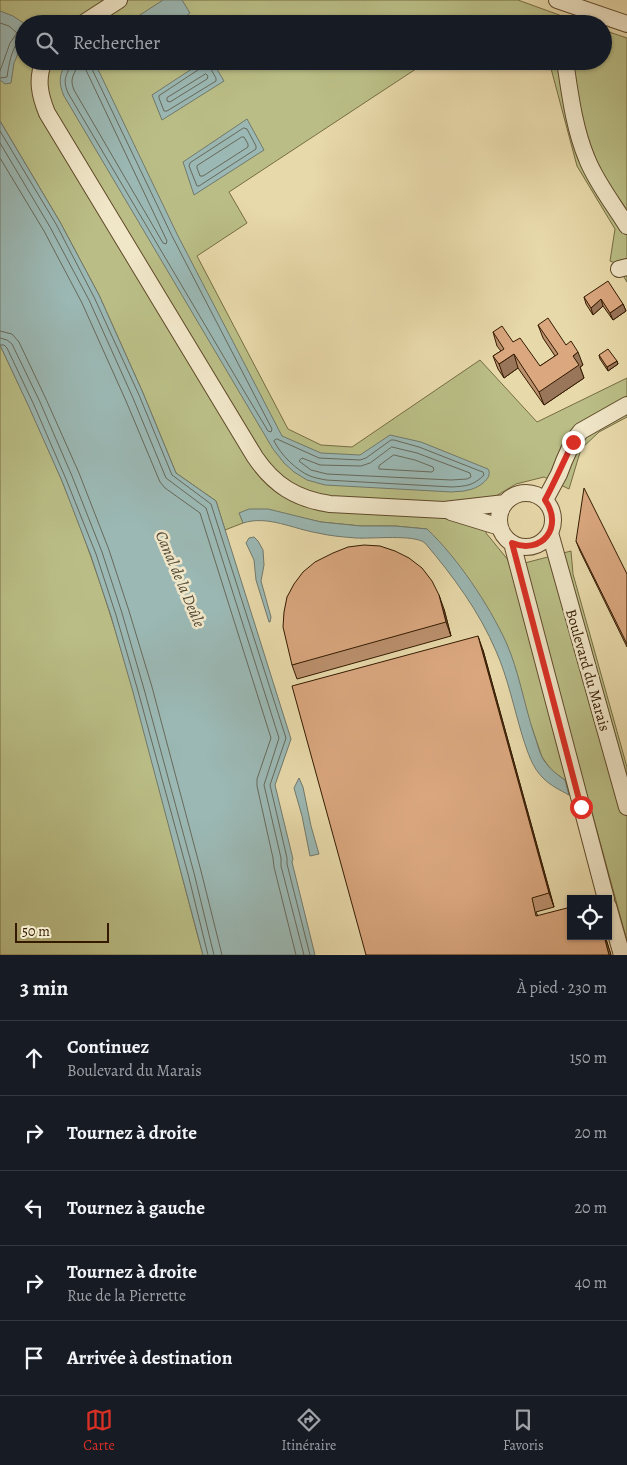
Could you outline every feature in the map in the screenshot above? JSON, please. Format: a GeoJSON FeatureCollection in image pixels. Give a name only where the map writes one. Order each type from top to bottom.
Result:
{"type":"FeatureCollection","features":[{"type":"Feature","properties":{"kind":"street"},"geometry":{"type":"LineString","coordinates":[[96,15],[119,0]]}},
{"type":"Feature","properties":{"kind":"street"},"geometry":{"type":"LineString","coordinates":[[557,0],[601,15]]}},
{"type":"Feature","properties":{"kind":"street"},"geometry":{"type":"LineString","coordinates":[[612,19],[627,24]]}},
{"type":"Feature","properties":{"kind":"street"},"geometry":{"type":"LineString","coordinates":[[42,70],[39,84],[47,113],[250,449],[272,479],[286,490],[320,503],[444,510],[505,503]]}},
{"type":"Feature","properties":{"kind":"street"},"geometry":{"type":"LineString","coordinates":[[566,70],[575,122],[587,160],[627,226]]}},
{"type":"Feature","properties":{"kind":"street"},"geometry":{"type":"LineString","coordinates":[[545,500],[573,442],[581,431],[627,405]]}},
{"type":"Feature","properties":{"kind":"street"},"geometry":{"type":"LineString","coordinates":[[520,493],[529,493],[545,500],[553,516],[550,533],[544,540],[528,547],[520,546],[512,543],[502,533],[498,518],[500,510],[511,497],[520,493]]}},
{"type":"Feature","properties":{"kind":"street"},"geometry":{"type":"LineString","coordinates":[[444,510],[500,527]]}},
{"type":"Feature","properties":{"kind":"street","name":"Boulevard du Marais"},"geometry":{"type":"LineString","coordinates":[[550,533],[627,807]]}},
{"type":"Feature","properties":{"kind":"street"},"geometry":{"type":"LineString","coordinates":[[512,543],[605,895]]}},
{"type":"Feature","properties":{"kind":"street"},"geometry":{"type":"LineString","coordinates":[[612,920],[622,955]]}},
{"type":"Feature","properties":{"kind":"green space"},"geometry":{"type":"Polygon","coordinates":[[[0,0],[518,0],[559,15],[15,15],[15,70],[414,70],[229,192],[247,223],[197,256],[288,429],[321,445],[352,447],[480,360],[537,422],[627,378],[627,417],[599,432],[581,449],[569,489],[544,477],[516,484],[491,499],[486,533],[513,566],[571,551],[573,574],[627,767],[627,941],[588,798],[569,795],[565,780],[552,771],[542,757],[477,592],[456,563],[427,529],[395,526],[361,526],[321,522],[297,517],[240,513],[243,523],[225,530],[216,501],[176,473],[99,295],[60,222],[0,121],[0,0]]]}},
{"type":"Feature","properties":{"kind":"green space"},"geometry":{"type":"Polygon","coordinates":[[[612,33],[627,38],[627,282],[615,263],[610,261],[615,229],[577,166],[551,70],[612,70],[612,33]]]}},
{"type":"Feature","properties":{"kind":"green space"},"geometry":{"type":"Polygon","coordinates":[[[0,345],[60,476],[108,606],[151,755],[203,955],[0,955],[0,345]]]}},
{"type":"Feature","properties":{"kind":"water"},"geometry":{"type":"Polygon","coordinates":[[[163,0],[182,0],[190,13],[187,15],[140,15],[163,0]]]}},
{"type":"Feature","properties":{"kind":"water"},"geometry":{"type":"Polygon","coordinates":[[[0,11],[15,17],[15,61],[11,83],[5,84],[0,80],[0,11]]]}},
{"type":"Feature","properties":{"kind":"water"},"geometry":{"type":"Polygon","coordinates":[[[63,70],[98,70],[177,234],[282,436],[321,453],[360,455],[390,435],[421,442],[488,469],[489,476],[487,479],[472,489],[452,492],[325,485],[307,480],[284,463],[273,449],[64,96],[60,78],[63,70]]]}},
{"type":"Feature","properties":{"kind":"water"},"geometry":{"type":"Polygon","coordinates":[[[190,70],[217,70],[224,81],[162,120],[152,95],[190,70]]]}},
{"type":"Feature","properties":{"kind":"water"},"geometry":{"type":"Polygon","coordinates":[[[247,119],[264,150],[194,195],[183,162],[247,119]]]}},
{"type":"Feature","properties":{"kind":"water","name":"Canal de la Deûle"},"geometry":{"type":"Polygon","coordinates":[[[0,121],[60,222],[99,295],[176,473],[216,501],[291,739],[275,785],[315,955],[203,955],[111,616],[91,556],[62,481],[0,345],[0,121]]]}},
{"type":"Feature","properties":{"kind":"water"},"geometry":{"type":"Polygon","coordinates":[[[249,509],[268,509],[321,522],[427,529],[461,567],[499,628],[514,664],[540,753],[550,768],[565,780],[569,795],[546,781],[533,764],[523,738],[504,672],[489,636],[465,594],[425,543],[420,540],[403,538],[332,536],[262,521],[243,523],[239,513],[249,509]]]}},
{"type":"Feature","properties":{"kind":"water"},"geometry":{"type":"Polygon","coordinates":[[[254,537],[263,550],[264,565],[261,581],[271,617],[270,622],[256,580],[254,560],[246,543],[249,538],[254,537]]]}},
{"type":"Feature","properties":{"kind":"water"},"geometry":{"type":"Polygon","coordinates":[[[299,778],[303,787],[319,854],[310,856],[294,788],[299,778]]]}},
{"type":"Feature","properties":{"kind":"building"},"geometry":{"type":"Polygon","coordinates":[[[608,281],[623,304],[610,313],[601,299],[591,308],[584,297],[608,281]]]}},
{"type":"Feature","properties":{"kind":"building"},"geometry":{"type":"Polygon","coordinates":[[[548,318],[566,345],[571,341],[578,352],[573,356],[579,365],[539,392],[514,354],[499,364],[493,356],[504,349],[493,332],[502,326],[513,342],[520,338],[540,366],[558,354],[538,325],[548,318]]]}},
{"type":"Feature","properties":{"kind":"building"},"geometry":{"type":"Polygon","coordinates":[[[608,349],[617,361],[607,367],[599,355],[608,349]]]}},
{"type":"Feature","properties":{"kind":"building"},"geometry":{"type":"Polygon","coordinates":[[[584,488],[627,574],[627,644],[576,541],[584,488]]]}},
{"type":"Feature","properties":{"kind":"building"},"geometry":{"type":"Polygon","coordinates":[[[380,546],[395,551],[409,558],[422,568],[432,581],[439,595],[446,622],[292,665],[283,627],[287,597],[294,584],[303,572],[315,562],[348,547],[380,546]]]}},
{"type":"Feature","properties":{"kind":"building"},"geometry":{"type":"Polygon","coordinates":[[[478,636],[549,893],[532,898],[536,916],[567,908],[567,940],[605,940],[609,955],[366,955],[292,686],[478,636]]]}},
{"type":"Feature","properties":{"kind":"route"},"geometry":{"type":"LineString","coordinates":[[573,442],[545,500],[553,516],[550,533],[544,540],[528,547],[512,543],[581,807]]}}]}
